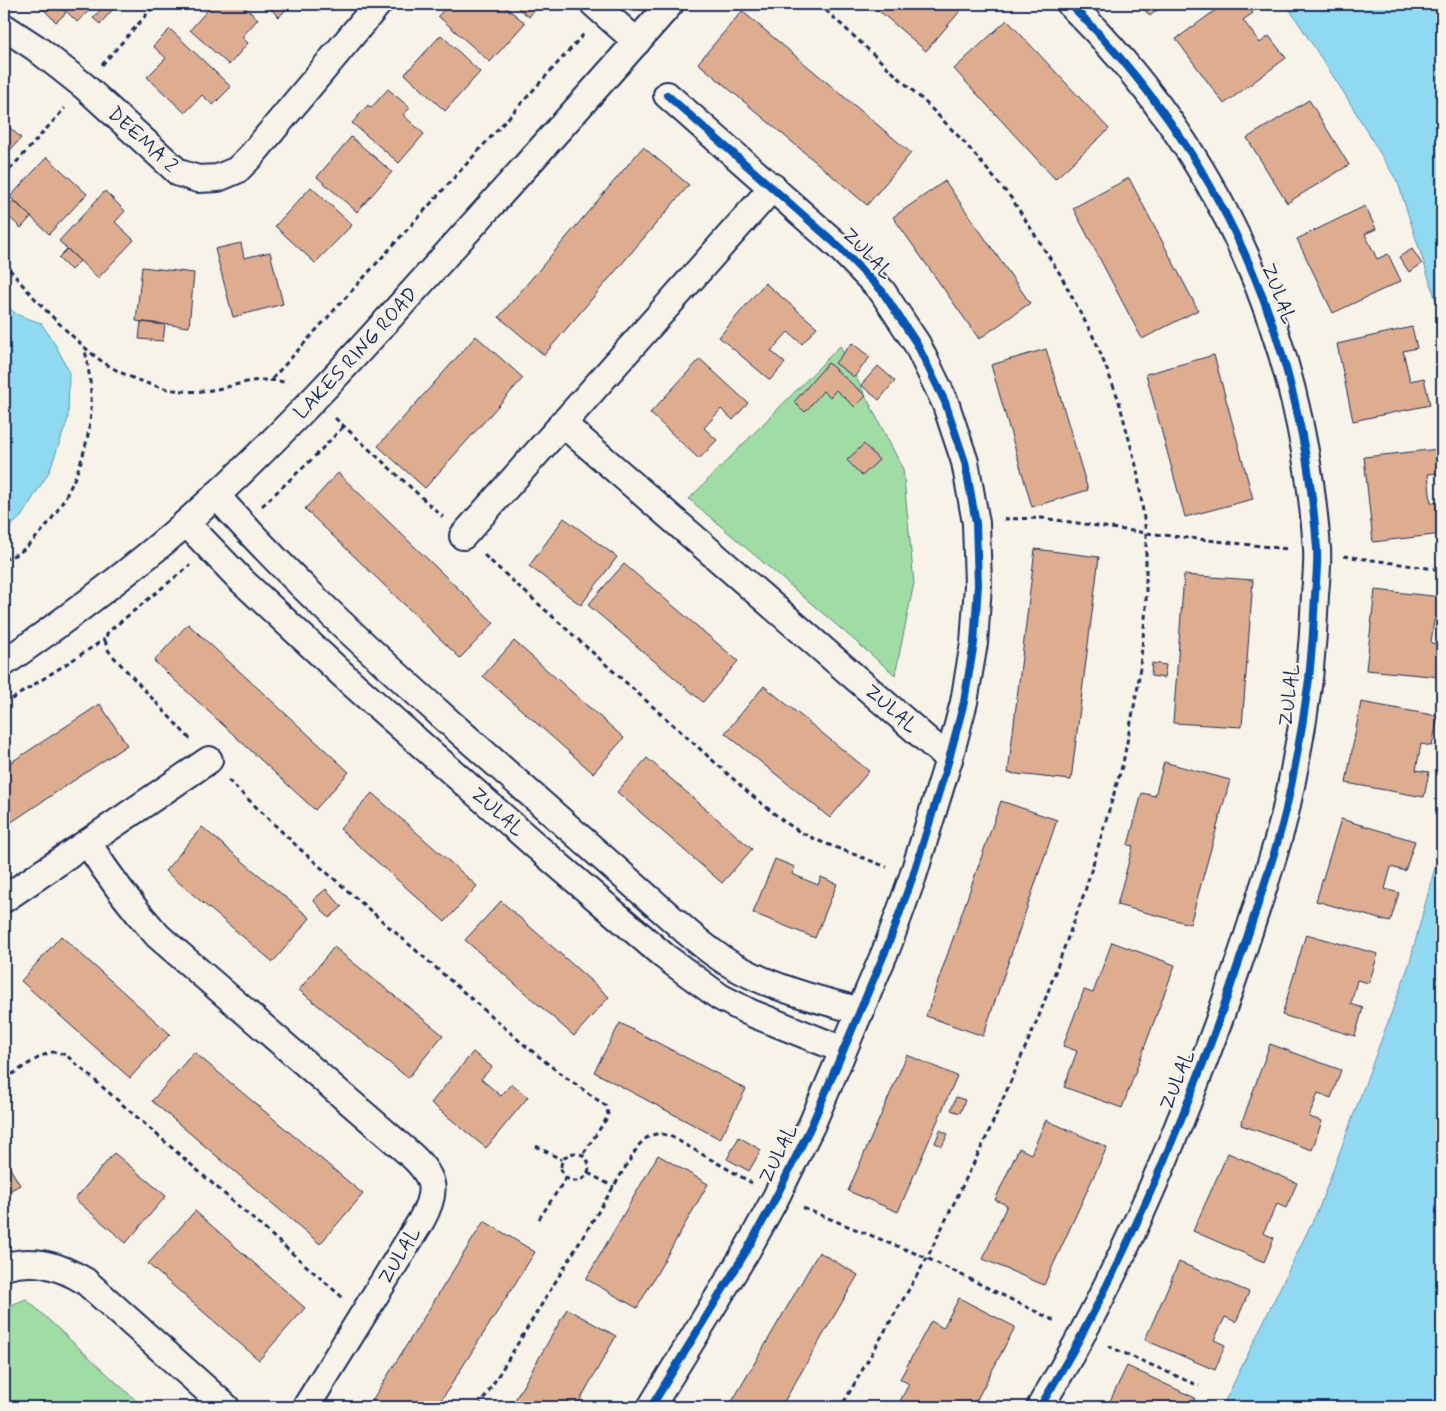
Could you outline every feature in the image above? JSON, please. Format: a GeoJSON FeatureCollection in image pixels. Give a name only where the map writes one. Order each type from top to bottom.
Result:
{"type":"FeatureCollection","features":[{"type":"Feature","properties":{"kind":"street","name":"DEEMA 2"},"geometry":{"type":"LineString","coordinates":[[4,27],[36,48],[84,86],[179,173],[198,179],[218,178],[237,170],[251,156],[378,4]]}},
{"type":"Feature","properties":{"kind":"street","name":"LAKES RING ROAD"},"geometry":{"type":"LineString","coordinates":[[4,663],[80,609],[186,523],[315,398],[375,334],[670,4]]}},
{"type":"Feature","properties":{"kind":"street","name":"ZULAL"},"geometry":{"type":"LineString","coordinates":[[1040,1407],[1082,1334],[1132,1233],[1201,1069],[1262,892],[1284,818],[1302,733],[1313,647],[1317,552],[1306,452],[1289,375],[1264,300],[1233,227],[1195,158],[1150,93],[1099,33],[1070,4]]}},
{"type":"Feature","properties":{"kind":"street"},"geometry":{"type":"LineString","coordinates":[[599,8],[637,42]]}},
{"type":"Feature","properties":{"kind":"street","name":"ZULAL"},"geometry":{"type":"LineString","coordinates":[[651,1407],[747,1250],[776,1197],[812,1124],[888,945],[913,876],[949,759],[964,702],[974,643],[978,585],[976,523],[965,462],[945,402],[917,344],[882,291],[837,245],[667,95]]}},
{"type":"Feature","properties":{"kind":"street"},"geometry":{"type":"LineString","coordinates":[[463,536],[773,187]]}},
{"type":"Feature","properties":{"kind":"street","name":"ZULAL"},"geometry":{"type":"LineString","coordinates":[[562,423],[949,759]]}},
{"type":"Feature","properties":{"kind":"street","name":"ZULAL"},"geometry":{"type":"LineString","coordinates":[[216,495],[241,524],[312,597],[372,653],[687,932],[712,952],[739,969],[767,983],[797,994],[860,1012]]}},
{"type":"Feature","properties":{"kind":"street","name":"ZULAL"},"geometry":{"type":"LineString","coordinates":[[186,523],[240,579],[355,686],[536,846],[692,977],[720,997],[751,1013],[844,1050]]}},
{"type":"Feature","properties":{"kind":"street"},"geometry":{"type":"LineString","coordinates":[[4,899],[209,760]]}},
{"type":"Feature","properties":{"kind":"street","name":"ZULAL"},"geometry":{"type":"LineString","coordinates":[[88,843],[108,876],[158,936],[425,1168],[432,1186],[430,1205],[306,1407]]}},
{"type":"Feature","properties":{"kind":"street"},"geometry":{"type":"LineString","coordinates":[[4,1266],[16,1263],[43,1263],[65,1269],[84,1280],[226,1407]]}},
{"type":"Feature","properties":{"kind":"path"},"geometry":{"type":"LineString","coordinates":[[819,4],[925,102],[964,142],[1012,199],[1060,274],[1096,342],[1118,398],[1137,469],[1146,533],[1146,608],[1138,686],[1123,763],[1085,891],[1039,1016],[986,1138],[927,1258],[841,1407]]}},
{"type":"Feature","properties":{"kind":"path"},"geometry":{"type":"LineString","coordinates":[[272,379],[599,8]]}},
{"type":"Feature","properties":{"kind":"path"},"geometry":{"type":"LineString","coordinates":[[4,262],[33,297],[85,348],[105,364],[128,376],[176,390],[202,391],[226,387],[249,380],[272,379],[295,385],[315,398],[463,536],[749,793],[782,820],[800,832],[819,841],[913,876]]}},
{"type":"Feature","properties":{"kind":"path"},"geometry":{"type":"LineString","coordinates":[[4,560],[23,550],[45,527],[63,500],[77,472],[86,442],[91,411],[90,380],[85,348]]}},
{"type":"Feature","properties":{"kind":"path"},"geometry":{"type":"LineString","coordinates":[[241,524],[277,493],[344,426]]}},
{"type":"Feature","properties":{"kind":"path"},"geometry":{"type":"LineString","coordinates":[[976,523],[1012,518],[1042,518],[1146,533],[1317,552],[1442,570]]}},
{"type":"Feature","properties":{"kind":"path"},"geometry":{"type":"LineString","coordinates":[[4,704],[104,639],[108,632],[211,548]]}},
{"type":"Feature","properties":{"kind":"path"},"geometry":{"type":"LineString","coordinates":[[104,639],[106,647],[111,654],[209,760],[276,827],[539,1058],[606,1106],[607,1118],[583,1154]]}},
{"type":"Feature","properties":{"kind":"path"},"geometry":{"type":"LineString","coordinates":[[4,1079],[44,1054],[56,1052],[66,1055],[363,1316]]}},
{"type":"Feature","properties":{"kind":"path"},"geometry":{"type":"LineString","coordinates":[[479,1407],[639,1145],[645,1138],[653,1134],[663,1133],[776,1197],[927,1258],[1082,1334],[1199,1386]]}},
{"type":"Feature","properties":{"kind":"path"},"geometry":{"type":"LineString","coordinates":[[536,1146],[562,1160]]}},
{"type":"Feature","properties":{"kind":"path"},"geometry":{"type":"LineString","coordinates":[[575,1152],[583,1154],[588,1159],[590,1166],[588,1173],[582,1179],[574,1181],[566,1178],[561,1167],[562,1160],[575,1152]]}},
{"type":"Feature","properties":{"kind":"path"},"geometry":{"type":"LineString","coordinates":[[588,1173],[614,1187]]}},
{"type":"Feature","properties":{"kind":"path"},"geometry":{"type":"LineString","coordinates":[[539,1218],[566,1178]]}},
{"type":"Feature","properties":{"kind":"green space"},"geometry":{"type":"Polygon","coordinates":[[[840,346],[903,469],[914,583],[895,675],[689,499],[840,346]]]}},
{"type":"Feature","properties":{"kind":"green space"},"geometry":{"type":"Polygon","coordinates":[[[26,1299],[143,1407],[4,1407],[4,1308],[26,1299]]]}},
{"type":"Feature","properties":{"kind":"water"},"geometry":{"type":"Polygon","coordinates":[[[1286,4],[1442,4],[1442,319],[1398,183],[1344,93],[1286,4]]]}},
{"type":"Feature","properties":{"kind":"water"},"geometry":{"type":"Polygon","coordinates":[[[4,305],[18,315],[41,323],[69,371],[68,419],[49,472],[21,517],[4,532],[4,305]]]}},
{"type":"Feature","properties":{"kind":"water"},"geometry":{"type":"Polygon","coordinates":[[[1442,841],[1442,1407],[1222,1407],[1319,1208],[1409,965],[1442,841]]]}},
{"type":"Feature","properties":{"kind":"building"},"geometry":{"type":"Polygon","coordinates":[[[49,4],[57,4],[66,13],[56,22],[43,9],[49,4]]]}},
{"type":"Feature","properties":{"kind":"building"},"geometry":{"type":"Polygon","coordinates":[[[59,4],[96,4],[77,22],[59,4]]]}},
{"type":"Feature","properties":{"kind":"building"},"geometry":{"type":"Polygon","coordinates":[[[106,4],[113,9],[100,24],[93,18],[106,4]]]}},
{"type":"Feature","properties":{"kind":"building"},"geometry":{"type":"Polygon","coordinates":[[[213,4],[241,4],[258,19],[242,37],[248,43],[229,65],[190,30],[213,4]]]}},
{"type":"Feature","properties":{"kind":"building"},"geometry":{"type":"Polygon","coordinates":[[[265,4],[291,4],[279,17],[265,4]]]}},
{"type":"Feature","properties":{"kind":"building"},"geometry":{"type":"Polygon","coordinates":[[[449,4],[502,4],[525,23],[490,62],[438,16],[449,4]]]}},
{"type":"Feature","properties":{"kind":"building"},"geometry":{"type":"Polygon","coordinates":[[[513,4],[539,4],[529,17],[513,4]]]}},
{"type":"Feature","properties":{"kind":"building"},"geometry":{"type":"Polygon","coordinates":[[[871,4],[966,4],[926,51],[871,4]]]}},
{"type":"Feature","properties":{"kind":"building"},"geometry":{"type":"Polygon","coordinates":[[[1139,4],[1164,4],[1150,16],[1139,4]]]}},
{"type":"Feature","properties":{"kind":"building"},"geometry":{"type":"Polygon","coordinates":[[[1224,4],[1246,4],[1253,13],[1243,20],[1260,43],[1269,36],[1286,58],[1224,104],[1176,39],[1224,4]]]}},
{"type":"Feature","properties":{"kind":"building"},"geometry":{"type":"Polygon","coordinates":[[[742,11],[911,153],[867,205],[698,63],[742,11]]]}},
{"type":"Feature","properties":{"kind":"building"},"geometry":{"type":"Polygon","coordinates":[[[1007,20],[1109,129],[1055,179],[954,69],[1007,20]]]}},
{"type":"Feature","properties":{"kind":"building"},"geometry":{"type":"Polygon","coordinates":[[[170,29],[231,87],[213,105],[202,95],[185,113],[147,77],[166,58],[153,46],[170,29]]]}},
{"type":"Feature","properties":{"kind":"building"},"geometry":{"type":"Polygon","coordinates":[[[441,35],[480,72],[445,111],[405,74],[441,35]]]}},
{"type":"Feature","properties":{"kind":"building"},"geometry":{"type":"Polygon","coordinates":[[[388,89],[410,108],[403,115],[424,134],[399,163],[352,123],[368,105],[371,108],[388,89]]]}},
{"type":"Feature","properties":{"kind":"building"},"geometry":{"type":"Polygon","coordinates":[[[1309,100],[1349,165],[1287,203],[1247,138],[1309,100]]]}},
{"type":"Feature","properties":{"kind":"building"},"geometry":{"type":"Polygon","coordinates":[[[4,122],[21,138],[4,157],[4,122]]]}},
{"type":"Feature","properties":{"kind":"building"},"geometry":{"type":"Polygon","coordinates":[[[351,137],[392,172],[357,212],[317,177],[351,137]]]}},
{"type":"Feature","properties":{"kind":"building"},"geometry":{"type":"Polygon","coordinates":[[[643,147],[689,185],[544,355],[499,317],[643,147]]]}},
{"type":"Feature","properties":{"kind":"building"},"geometry":{"type":"Polygon","coordinates":[[[47,157],[87,194],[49,234],[10,197],[47,157]]]}},
{"type":"Feature","properties":{"kind":"building"},"geometry":{"type":"Polygon","coordinates":[[[1129,178],[1198,310],[1142,339],[1073,208],[1129,178]]]}},
{"type":"Feature","properties":{"kind":"building"},"geometry":{"type":"Polygon","coordinates":[[[945,181],[1030,303],[979,339],[893,217],[945,181]]]}},
{"type":"Feature","properties":{"kind":"building"},"geometry":{"type":"Polygon","coordinates":[[[311,187],[352,225],[315,263],[275,226],[311,187]]]}},
{"type":"Feature","properties":{"kind":"building"},"geometry":{"type":"Polygon","coordinates":[[[105,191],[125,211],[115,222],[134,240],[98,278],[59,241],[105,191]]]}},
{"type":"Feature","properties":{"kind":"building"},"geometry":{"type":"Polygon","coordinates":[[[14,200],[31,217],[21,228],[4,212],[14,200]]]}},
{"type":"Feature","properties":{"kind":"building"},"geometry":{"type":"Polygon","coordinates":[[[1365,206],[1376,229],[1365,234],[1377,259],[1388,254],[1401,281],[1333,313],[1297,239],[1365,206]]]}},
{"type":"Feature","properties":{"kind":"building"},"geometry":{"type":"Polygon","coordinates":[[[241,243],[244,258],[270,252],[283,304],[233,317],[215,249],[241,243]]]}},
{"type":"Feature","properties":{"kind":"building"},"geometry":{"type":"Polygon","coordinates":[[[67,249],[80,261],[71,270],[58,258],[67,249]]]}},
{"type":"Feature","properties":{"kind":"building"},"geometry":{"type":"Polygon","coordinates":[[[1412,249],[1422,264],[1409,272],[1399,257],[1412,249]]]}},
{"type":"Feature","properties":{"kind":"building"},"geometry":{"type":"Polygon","coordinates":[[[142,267],[194,273],[189,327],[136,321],[142,267]]]}},
{"type":"Feature","properties":{"kind":"building"},"geometry":{"type":"Polygon","coordinates":[[[765,283],[817,327],[802,344],[788,332],[771,351],[785,363],[770,380],[719,337],[765,283]]]}},
{"type":"Feature","properties":{"kind":"building"},"geometry":{"type":"Polygon","coordinates":[[[141,322],[165,325],[163,341],[139,339],[141,322]]]}},
{"type":"Feature","properties":{"kind":"building"},"geometry":{"type":"Polygon","coordinates":[[[1412,327],[1417,348],[1403,351],[1410,381],[1424,378],[1430,405],[1353,421],[1337,344],[1412,327]]]}},
{"type":"Feature","properties":{"kind":"building"},"geometry":{"type":"Polygon","coordinates":[[[476,336],[523,378],[425,488],[378,446],[476,336]]]}},
{"type":"Feature","properties":{"kind":"building"},"geometry":{"type":"Polygon","coordinates":[[[852,343],[870,357],[854,377],[835,363],[852,343]]]}},
{"type":"Feature","properties":{"kind":"building"},"geometry":{"type":"Polygon","coordinates":[[[1046,349],[1088,490],[1032,507],[991,365],[1046,349]]]}},
{"type":"Feature","properties":{"kind":"building"},"geometry":{"type":"Polygon","coordinates":[[[1214,355],[1253,499],[1185,517],[1146,374],[1214,355]]]}},
{"type":"Feature","properties":{"kind":"building"},"geometry":{"type":"Polygon","coordinates":[[[700,359],[748,403],[733,420],[721,409],[704,428],[717,440],[699,459],[650,413],[700,359]]]}},
{"type":"Feature","properties":{"kind":"building"},"geometry":{"type":"Polygon","coordinates":[[[828,363],[866,396],[855,407],[836,390],[830,397],[823,391],[805,412],[794,402],[828,363]]]}},
{"type":"Feature","properties":{"kind":"building"},"geometry":{"type":"Polygon","coordinates":[[[878,366],[895,381],[879,400],[861,385],[878,366]]]}},
{"type":"Feature","properties":{"kind":"building"},"geometry":{"type":"Polygon","coordinates":[[[864,444],[879,460],[862,476],[847,460],[864,444]]]}},
{"type":"Feature","properties":{"kind":"building"},"geometry":{"type":"Polygon","coordinates":[[[1439,449],[1441,473],[1428,474],[1431,503],[1442,502],[1442,534],[1373,542],[1364,457],[1439,449]]]}},
{"type":"Feature","properties":{"kind":"building"},"geometry":{"type":"Polygon","coordinates":[[[338,473],[494,623],[460,658],[305,509],[338,473]]]}},
{"type":"Feature","properties":{"kind":"building"},"geometry":{"type":"Polygon","coordinates":[[[564,518],[617,557],[581,605],[529,566],[564,518]]]}},
{"type":"Feature","properties":{"kind":"building"},"geometry":{"type":"Polygon","coordinates":[[[1035,549],[1099,557],[1071,780],[1008,773],[1035,549]]]}},
{"type":"Feature","properties":{"kind":"building"},"geometry":{"type":"Polygon","coordinates":[[[624,564],[738,661],[703,702],[588,605],[624,564]]]}},
{"type":"Feature","properties":{"kind":"building"},"geometry":{"type":"Polygon","coordinates":[[[1184,575],[1253,580],[1242,727],[1173,723],[1184,575]]]}},
{"type":"Feature","properties":{"kind":"building"},"geometry":{"type":"Polygon","coordinates":[[[1375,590],[1442,597],[1442,621],[1434,620],[1431,643],[1442,644],[1442,677],[1366,670],[1375,590]]]}},
{"type":"Feature","properties":{"kind":"building"},"geometry":{"type":"Polygon","coordinates":[[[188,624],[349,772],[315,810],[154,661],[188,624]]]}},
{"type":"Feature","properties":{"kind":"building"},"geometry":{"type":"Polygon","coordinates":[[[514,641],[624,738],[593,773],[483,676],[514,641]]]}},
{"type":"Feature","properties":{"kind":"building"},"geometry":{"type":"Polygon","coordinates":[[[1152,663],[1166,665],[1164,678],[1151,676],[1152,663]]]}},
{"type":"Feature","properties":{"kind":"building"},"geometry":{"type":"Polygon","coordinates":[[[764,686],[869,771],[830,818],[725,733],[764,686]]]}},
{"type":"Feature","properties":{"kind":"building"},"geometry":{"type":"Polygon","coordinates":[[[1361,702],[1438,716],[1432,746],[1421,744],[1416,770],[1429,772],[1424,797],[1346,783],[1361,702]]]}},
{"type":"Feature","properties":{"kind":"building"},"geometry":{"type":"Polygon","coordinates":[[[100,704],[127,745],[4,827],[4,767],[100,704]]]}},
{"type":"Feature","properties":{"kind":"building"},"geometry":{"type":"Polygon","coordinates":[[[647,758],[752,849],[722,883],[617,792],[647,758]]]}},
{"type":"Feature","properties":{"kind":"building"},"geometry":{"type":"Polygon","coordinates":[[[1164,762],[1230,780],[1190,924],[1117,905],[1133,846],[1128,845],[1142,793],[1155,796],[1164,762]]]}},
{"type":"Feature","properties":{"kind":"building"},"geometry":{"type":"Polygon","coordinates":[[[372,793],[477,886],[445,922],[340,829],[372,793]]]}},
{"type":"Feature","properties":{"kind":"building"},"geometry":{"type":"Polygon","coordinates":[[[1001,801],[1057,820],[983,1036],[926,1016],[1001,801]]]}},
{"type":"Feature","properties":{"kind":"building"},"geometry":{"type":"Polygon","coordinates":[[[1341,819],[1415,841],[1405,871],[1391,867],[1385,889],[1399,893],[1390,922],[1316,901],[1341,819]]]}},
{"type":"Feature","properties":{"kind":"building"},"geometry":{"type":"Polygon","coordinates":[[[202,827],[310,918],[273,962],[165,871],[202,827]]]}},
{"type":"Feature","properties":{"kind":"building"},"geometry":{"type":"Polygon","coordinates":[[[775,859],[795,867],[792,874],[818,885],[821,877],[837,884],[815,938],[753,913],[775,859]]]}},
{"type":"Feature","properties":{"kind":"building"},"geometry":{"type":"Polygon","coordinates":[[[326,889],[342,907],[329,918],[313,900],[326,889]]]}},
{"type":"Feature","properties":{"kind":"building"},"geometry":{"type":"Polygon","coordinates":[[[501,901],[609,997],[574,1036],[465,940],[501,901]]]}},
{"type":"Feature","properties":{"kind":"building"},"geometry":{"type":"Polygon","coordinates":[[[1306,934],[1378,954],[1369,983],[1357,980],[1351,1004],[1363,1008],[1355,1036],[1282,1015],[1306,934]]]}},
{"type":"Feature","properties":{"kind":"building"},"geometry":{"type":"Polygon","coordinates":[[[61,936],[170,1034],[130,1078],[21,981],[61,936]]]}},
{"type":"Feature","properties":{"kind":"building"},"geometry":{"type":"Polygon","coordinates":[[[1112,942],[1175,965],[1122,1108],[1064,1087],[1077,1051],[1063,1046],[1084,990],[1093,993],[1112,942]]]}},
{"type":"Feature","properties":{"kind":"building"},"geometry":{"type":"Polygon","coordinates":[[[334,947],[443,1035],[408,1078],[299,990],[334,947]]]}},
{"type":"Feature","properties":{"kind":"building"},"geometry":{"type":"Polygon","coordinates":[[[620,1023],[746,1089],[720,1139],[594,1072],[620,1023]]]}},
{"type":"Feature","properties":{"kind":"building"},"geometry":{"type":"Polygon","coordinates":[[[1270,1044],[1341,1070],[1331,1098],[1318,1093],[1309,1117],[1322,1121],[1312,1150],[1241,1125],[1270,1044]]]}},
{"type":"Feature","properties":{"kind":"building"},"geometry":{"type":"Polygon","coordinates":[[[194,1052],[363,1194],[320,1244],[152,1101],[194,1052]]]}},
{"type":"Feature","properties":{"kind":"building"},"geometry":{"type":"Polygon","coordinates":[[[473,1052],[492,1067],[481,1079],[501,1096],[511,1084],[528,1097],[486,1148],[431,1103],[473,1052]]]}},
{"type":"Feature","properties":{"kind":"building"},"geometry":{"type":"Polygon","coordinates":[[[907,1055],[957,1076],[898,1212],[848,1191],[907,1055]]]}},
{"type":"Feature","properties":{"kind":"building"},"geometry":{"type":"Polygon","coordinates":[[[956,1097],[965,1100],[960,1113],[951,1110],[956,1097]]]}},
{"type":"Feature","properties":{"kind":"building"},"geometry":{"type":"Polygon","coordinates":[[[1046,1120],[1107,1147],[1044,1285],[983,1259],[1007,1205],[995,1200],[1019,1148],[1031,1154],[1046,1120]]]}},
{"type":"Feature","properties":{"kind":"building"},"geometry":{"type":"Polygon","coordinates":[[[940,1130],[948,1134],[942,1146],[935,1143],[940,1130]]]}},
{"type":"Feature","properties":{"kind":"building"},"geometry":{"type":"Polygon","coordinates":[[[739,1137],[761,1150],[749,1171],[727,1159],[739,1137]]]}},
{"type":"Feature","properties":{"kind":"building"},"geometry":{"type":"Polygon","coordinates":[[[114,1153],[166,1196],[126,1243],[75,1199],[114,1153]]]}},
{"type":"Feature","properties":{"kind":"building"},"geometry":{"type":"Polygon","coordinates":[[[1228,1153],[1297,1183],[1286,1208],[1277,1204],[1263,1233],[1274,1238],[1264,1262],[1193,1231],[1228,1153]]]}},
{"type":"Feature","properties":{"kind":"building"},"geometry":{"type":"Polygon","coordinates":[[[658,1155],[708,1184],[637,1308],[586,1279],[658,1155]]]}},
{"type":"Feature","properties":{"kind":"building"},"geometry":{"type":"Polygon","coordinates":[[[4,1158],[20,1185],[4,1194],[4,1158]]]}},
{"type":"Feature","properties":{"kind":"building"},"geometry":{"type":"Polygon","coordinates":[[[195,1211],[305,1308],[259,1360],[148,1264],[195,1211]]]}},
{"type":"Feature","properties":{"kind":"building"},"geometry":{"type":"Polygon","coordinates":[[[484,1221],[535,1252],[437,1407],[368,1407],[484,1221]]]}},
{"type":"Feature","properties":{"kind":"building"},"geometry":{"type":"Polygon","coordinates":[[[819,1252],[858,1275],[781,1407],[729,1407],[819,1252]]]}},
{"type":"Feature","properties":{"kind":"building"},"geometry":{"type":"Polygon","coordinates":[[[1179,1262],[1249,1292],[1236,1322],[1225,1317],[1214,1340],[1225,1345],[1215,1370],[1145,1340],[1179,1262]]]}},
{"type":"Feature","properties":{"kind":"building"},"geometry":{"type":"Polygon","coordinates":[[[959,1298],[1015,1327],[973,1407],[897,1407],[909,1384],[900,1379],[931,1321],[943,1328],[959,1298]]]}},
{"type":"Feature","properties":{"kind":"building"},"geometry":{"type":"Polygon","coordinates":[[[567,1309],[616,1336],[576,1407],[511,1407],[567,1309]]]}},
{"type":"Feature","properties":{"kind":"building"},"geometry":{"type":"Polygon","coordinates":[[[1127,1366],[1195,1398],[1191,1407],[1107,1407],[1127,1366]]]}},
{"type":"Feature","properties":{"kind":"cycle path"},"geometry":{"type":"LineString","coordinates":[[1040,1407],[1072,1353],[1138,1221],[1187,1104],[1217,1026],[1250,930],[1283,821],[1299,746],[1310,669],[1317,560],[1308,471],[1293,396],[1272,323],[1244,253],[1211,186],[1170,122],[1123,62],[1070,4]]}},
{"type":"Feature","properties":{"kind":"cycle path"},"geometry":{"type":"LineString","coordinates":[[651,1407],[747,1250],[776,1197],[812,1124],[888,945],[913,876],[949,759],[964,702],[974,643],[978,585],[976,523],[965,462],[945,402],[917,344],[882,291],[837,245],[667,95]]}}]}
